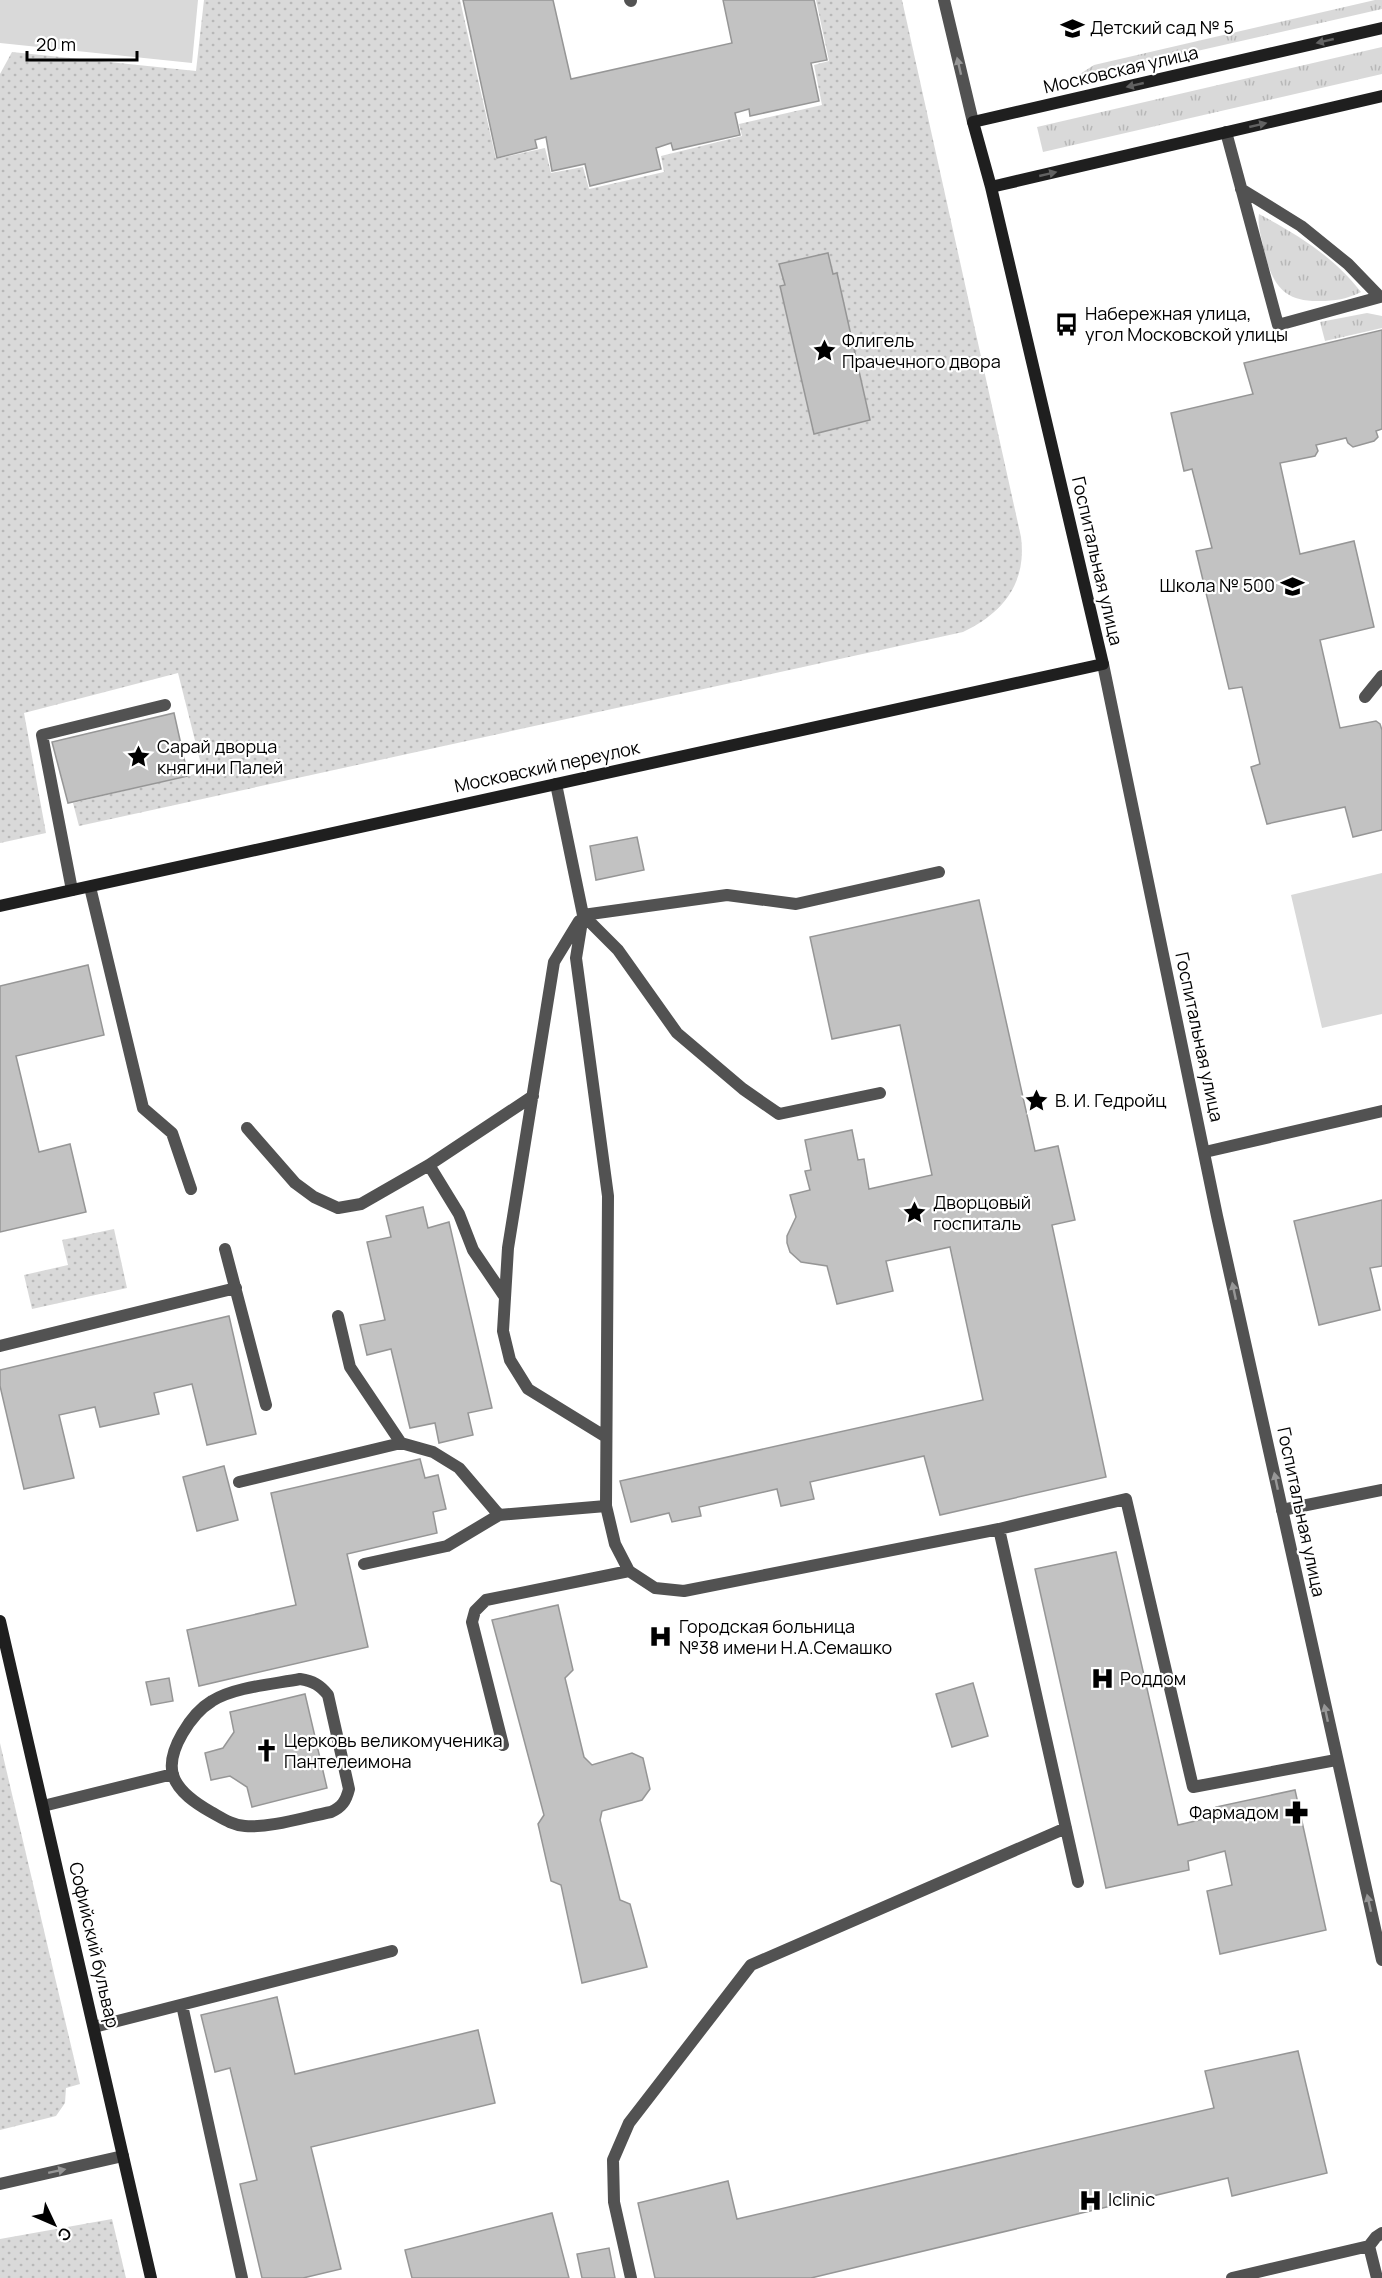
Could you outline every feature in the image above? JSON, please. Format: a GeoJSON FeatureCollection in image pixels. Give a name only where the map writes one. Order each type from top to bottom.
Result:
{"type":"FeatureCollection","features":[{"type":"Feature","properties":{"kind":"main road","name":"Московская улица"},"geometry":{"type":"LineString","coordinates":[[973,122],[1382,28]]}},
{"type":"Feature","properties":{"kind":"main road"},"geometry":{"type":"LineString","coordinates":[[991,187],[1382,96]]}},
{"type":"Feature","properties":{"kind":"main road","name":"Госпитальная улица"},"geometry":{"type":"LineString","coordinates":[[973,122],[991,187],[1103,664]]}},
{"type":"Feature","properties":{"kind":"main road","name":"Московский переулок"},"geometry":{"type":"LineString","coordinates":[[0,906],[1103,664]]}},
{"type":"Feature","properties":{"kind":"main road","name":"Софийский бульвар"},"geometry":{"type":"LineString","coordinates":[[0,1621],[152,2278]]}},
{"type":"Feature","properties":{"kind":"street"},"geometry":{"type":"LineString","coordinates":[[944,0],[973,122]]}},
{"type":"Feature","properties":{"kind":"street"},"geometry":{"type":"LineString","coordinates":[[1227,132],[1241,189],[1278,325],[1381,298],[1348,264],[1309,232],[1241,189]]}},
{"type":"Feature","properties":{"kind":"street","name":"Госпитальная улица"},"geometry":{"type":"LineString","coordinates":[[1103,664],[1282,1510],[1382,1960]]}},
{"type":"Feature","properties":{"kind":"street"},"geometry":{"type":"LineString","coordinates":[[1365,697],[1382,676]]}},
{"type":"Feature","properties":{"kind":"street"},"geometry":{"type":"LineString","coordinates":[[72,890],[42,735],[165,705]]}},
{"type":"Feature","properties":{"kind":"street"},"geometry":{"type":"LineString","coordinates":[[555,784],[583,915],[576,958],[608,1196],[606,1506],[615,1544],[629,1571],[655,1588],[684,1592],[999,1529],[1126,1499],[1193,1787],[1336,1760]]}},
{"type":"Feature","properties":{"kind":"street"},"geometry":{"type":"LineString","coordinates":[[583,915],[727,895],[796,904],[939,872]]}},
{"type":"Feature","properties":{"kind":"street"},"geometry":{"type":"LineString","coordinates":[[90,887],[143,1108],[171,1133],[191,1189]]}},
{"type":"Feature","properties":{"kind":"street"},"geometry":{"type":"LineString","coordinates":[[583,915],[618,950],[676,1033],[743,1089],[779,1114],[880,1093]]}},
{"type":"Feature","properties":{"kind":"street"},"geometry":{"type":"LineString","coordinates":[[583,915],[554,962],[508,1248],[503,1330],[510,1360],[528,1389],[606,1437]]}},
{"type":"Feature","properties":{"kind":"street"},"geometry":{"type":"LineString","coordinates":[[248,1128],[295,1183],[314,1197],[338,1208],[361,1204],[429,1165],[533,1096]]}},
{"type":"Feature","properties":{"kind":"street"},"geometry":{"type":"LineString","coordinates":[[1205,1152],[1382,1111]]}},
{"type":"Feature","properties":{"kind":"street"},"geometry":{"type":"LineString","coordinates":[[429,1165],[459,1214],[473,1250],[505,1297]]}},
{"type":"Feature","properties":{"kind":"street"},"geometry":{"type":"LineString","coordinates":[[225,1249],[266,1405]]}},
{"type":"Feature","properties":{"kind":"street"},"geometry":{"type":"LineString","coordinates":[[0,1346],[236,1288]]}},
{"type":"Feature","properties":{"kind":"street"},"geometry":{"type":"LineString","coordinates":[[338,1316],[350,1367],[401,1443]]}},
{"type":"Feature","properties":{"kind":"street"},"geometry":{"type":"LineString","coordinates":[[239,1482],[401,1443],[433,1452],[459,1468],[499,1515]]}},
{"type":"Feature","properties":{"kind":"street"},"geometry":{"type":"LineString","coordinates":[[1282,1510],[1382,1490]]}},
{"type":"Feature","properties":{"kind":"street"},"geometry":{"type":"LineString","coordinates":[[364,1564],[447,1546],[499,1515],[606,1506]]}},
{"type":"Feature","properties":{"kind":"street"},"geometry":{"type":"LineString","coordinates":[[999,1529],[1078,1882]]}},
{"type":"Feature","properties":{"kind":"street"},"geometry":{"type":"LineString","coordinates":[[503,1745],[472,1622],[476,1611],[486,1600],[629,1571]]}},
{"type":"Feature","properties":{"kind":"street"},"geometry":{"type":"LineString","coordinates":[[300,1679],[310,1680],[328,1695],[349,1789],[347,1799],[331,1812],[261,1826],[245,1826],[230,1823],[197,1804],[180,1788],[172,1774],[173,1756],[183,1731],[201,1708],[229,1693],[300,1679]]}},
{"type":"Feature","properties":{"kind":"street"},"geometry":{"type":"LineString","coordinates":[[43,1806],[172,1774]]}},
{"type":"Feature","properties":{"kind":"street"},"geometry":{"type":"LineString","coordinates":[[632,2278],[614,2202],[613,2160],[629,2123],[751,1965],[1066,1828]]}},
{"type":"Feature","properties":{"kind":"street"},"geometry":{"type":"LineString","coordinates":[[94,2027],[392,1952]]}},
{"type":"Feature","properties":{"kind":"street"},"geometry":{"type":"LineString","coordinates":[[183,2005],[242,2278]]}},
{"type":"Feature","properties":{"kind":"street"},"geometry":{"type":"LineString","coordinates":[[0,2184],[123,2156]]}},
{"type":"Feature","properties":{"kind":"street"},"geometry":{"type":"LineString","coordinates":[[1232,2278],[1370,2246],[1382,2233]]}},
{"type":"Feature","properties":{"kind":"street"},"geometry":{"type":"LineString","coordinates":[[1370,2246],[1377,2278]]}},
{"type":"Feature","properties":{"kind":"green space"},"geometry":{"type":"Polygon","coordinates":[[[0,0],[198,0],[192,63],[0,43],[0,0]]]}},
{"type":"Feature","properties":{"kind":"green space"},"geometry":{"type":"Polygon","coordinates":[[[204,0],[460,0],[496,159],[545,148],[551,173],[583,167],[589,189],[664,172],[661,156],[742,136],[739,124],[822,105],[814,65],[829,61],[816,0],[902,0],[1021,537],[1020,569],[1009,595],[990,616],[963,632],[79,826],[73,803],[203,772],[178,673],[24,713],[46,833],[0,843],[0,74],[12,52],[196,71],[204,0]],[[828,253],[779,265],[785,285],[780,287],[814,433],[870,419],[837,274],[833,274],[828,253]]]}},
{"type":"Feature","properties":{"kind":"green space"},"geometry":{"type":"Polygon","coordinates":[[[1382,0],[1382,9],[1078,78],[1080,74],[1094,65],[1382,0]]]}},
{"type":"Feature","properties":{"kind":"green space"},"geometry":{"type":"Polygon","coordinates":[[[1382,47],[1382,74],[1043,152],[1037,127],[1382,47]]]}},
{"type":"Feature","properties":{"kind":"green space"},"geometry":{"type":"Polygon","coordinates":[[[1259,214],[1314,247],[1339,268],[1361,292],[1346,298],[1325,301],[1297,298],[1281,289],[1267,262],[1260,232],[1259,214]]]}},
{"type":"Feature","properties":{"kind":"green space"},"geometry":{"type":"Polygon","coordinates":[[[1367,313],[1382,316],[1382,328],[1325,341],[1320,322],[1367,313]]]}},
{"type":"Feature","properties":{"kind":"green space"},"geometry":{"type":"Polygon","coordinates":[[[1382,873],[1382,1014],[1322,1028],[1291,895],[1382,873]]]}},
{"type":"Feature","properties":{"kind":"green space"},"geometry":{"type":"Polygon","coordinates":[[[114,1229],[127,1288],[32,1309],[24,1275],[68,1265],[62,1240],[114,1229]]]}},
{"type":"Feature","properties":{"kind":"green space"},"geometry":{"type":"Polygon","coordinates":[[[0,1743],[80,2084],[66,2088],[65,2103],[56,2116],[0,2130],[0,1743]]]}},
{"type":"Feature","properties":{"kind":"green space"},"geometry":{"type":"Polygon","coordinates":[[[112,2219],[126,2278],[0,2278],[0,2239],[112,2219]]]}},
{"type":"Feature","properties":{"kind":"building"},"geometry":{"type":"Polygon","coordinates":[[[463,0],[553,0],[571,79],[732,43],[723,0],[814,0],[827,60],[811,63],[819,101],[750,116],[749,109],[735,113],[740,135],[673,150],[671,143],[656,148],[661,169],[590,186],[585,164],[552,171],[546,137],[535,140],[537,148],[497,158],[463,0]]]}},
{"type":"Feature","properties":{"kind":"building"},"geometry":{"type":"Polygon","coordinates":[[[828,253],[833,274],[837,273],[870,420],[814,434],[780,286],[785,285],[779,264],[828,253]]]}},
{"type":"Feature","properties":{"kind":"building"},"geometry":{"type":"Polygon","coordinates":[[[1382,330],[1382,429],[1376,431],[1378,437],[1374,441],[1353,447],[1346,438],[1316,445],[1318,451],[1315,456],[1280,463],[1300,554],[1354,541],[1374,627],[1320,640],[1340,728],[1376,721],[1382,730],[1382,830],[1353,837],[1345,807],[1267,824],[1251,767],[1260,764],[1242,687],[1229,689],[1196,551],[1212,548],[1192,469],[1184,471],[1171,413],[1253,394],[1244,363],[1382,330]]]}},
{"type":"Feature","properties":{"kind":"building"},"geometry":{"type":"Polygon","coordinates":[[[174,713],[188,776],[68,803],[52,742],[174,713]]]}},
{"type":"Feature","properties":{"kind":"building"},"geometry":{"type":"Polygon","coordinates":[[[637,837],[644,870],[596,880],[590,846],[637,837]]]}},
{"type":"Feature","properties":{"kind":"building"},"geometry":{"type":"Polygon","coordinates":[[[979,900],[1035,1151],[1058,1146],[1075,1220],[1052,1225],[1106,1477],[940,1515],[924,1456],[810,1482],[814,1499],[781,1506],[777,1489],[699,1507],[701,1516],[672,1522],[669,1513],[631,1522],[620,1481],[983,1400],[950,1247],[886,1261],[893,1291],[837,1304],[827,1266],[801,1262],[790,1252],[787,1243],[787,1236],[796,1217],[790,1195],[810,1190],[805,1171],[811,1170],[805,1140],[852,1130],[858,1160],[864,1159],[869,1189],[932,1175],[900,1025],[832,1039],[810,937],[979,900]]]}},
{"type":"Feature","properties":{"kind":"building"},"geometry":{"type":"Polygon","coordinates":[[[88,965],[104,1035],[16,1056],[39,1152],[70,1144],[86,1212],[0,1232],[0,986],[88,965]]]}},
{"type":"Feature","properties":{"kind":"building"},"geometry":{"type":"Polygon","coordinates":[[[1382,1200],[1382,1266],[1370,1268],[1380,1310],[1319,1325],[1294,1221],[1382,1200]]]}},
{"type":"Feature","properties":{"kind":"building"},"geometry":{"type":"Polygon","coordinates":[[[423,1207],[428,1228],[449,1222],[492,1408],[468,1413],[473,1435],[439,1443],[435,1423],[410,1428],[391,1349],[367,1355],[360,1325],[385,1320],[367,1242],[391,1237],[386,1216],[423,1207]]]}},
{"type":"Feature","properties":{"kind":"building"},"geometry":{"type":"Polygon","coordinates":[[[229,1316],[256,1434],[207,1445],[192,1384],[154,1393],[159,1414],[100,1427],[95,1407],[59,1415],[74,1478],[24,1489],[0,1386],[0,1370],[229,1316]]]}},
{"type":"Feature","properties":{"kind":"building"},"geometry":{"type":"Polygon","coordinates":[[[420,1459],[425,1478],[438,1475],[446,1509],[433,1512],[437,1533],[347,1554],[368,1647],[199,1686],[187,1630],[296,1605],[271,1493],[420,1459]]]}},
{"type":"Feature","properties":{"kind":"building"},"geometry":{"type":"Polygon","coordinates":[[[224,1466],[238,1520],[197,1531],[183,1477],[224,1466]]]}},
{"type":"Feature","properties":{"kind":"building","name":"Роддом"},"geometry":{"type":"Polygon","coordinates":[[[1116,1552],[1178,1825],[1217,1816],[1216,1807],[1295,1790],[1326,1930],[1220,1954],[1207,1891],[1232,1885],[1225,1851],[1188,1861],[1189,1870],[1106,1888],[1035,1569],[1116,1552]]]}},
{"type":"Feature","properties":{"kind":"building"},"geometry":{"type":"Polygon","coordinates":[[[558,1605],[573,1670],[565,1678],[584,1757],[592,1765],[632,1753],[643,1758],[650,1789],[642,1800],[602,1811],[600,1820],[620,1900],[630,1904],[647,1967],[582,1983],[561,1885],[551,1881],[538,1824],[544,1815],[492,1620],[558,1605]]]}},
{"type":"Feature","properties":{"kind":"building"},"geometry":{"type":"Polygon","coordinates":[[[169,1678],[173,1701],[151,1705],[146,1682],[169,1678]]]}},
{"type":"Feature","properties":{"kind":"building"},"geometry":{"type":"Polygon","coordinates":[[[973,1683],[988,1736],[952,1747],[936,1694],[973,1683]]]}},
{"type":"Feature","properties":{"kind":"building","name":"Церковь великомученика Пантелеимона"},"geometry":{"type":"Polygon","coordinates":[[[305,1694],[327,1788],[252,1807],[247,1787],[230,1776],[211,1780],[205,1753],[223,1748],[234,1732],[230,1712],[305,1694]]]}},
{"type":"Feature","properties":{"kind":"building"},"geometry":{"type":"Polygon","coordinates":[[[277,1997],[295,2074],[478,2030],[495,2103],[311,2147],[341,2269],[303,2278],[262,2278],[240,2184],[257,2180],[230,2068],[215,2072],[201,2015],[277,1997]]]}},
{"type":"Feature","properties":{"kind":"building"},"geometry":{"type":"Polygon","coordinates":[[[1298,2051],[1327,2173],[1232,2196],[1228,2178],[811,2278],[655,2278],[638,2203],[728,2181],[737,2219],[1214,2108],[1205,2071],[1298,2051]]]}},
{"type":"Feature","properties":{"kind":"building"},"geometry":{"type":"Polygon","coordinates":[[[552,2213],[569,2278],[412,2278],[405,2250],[552,2213]]]}},
{"type":"Feature","properties":{"kind":"building"},"geometry":{"type":"Polygon","coordinates":[[[609,2248],[615,2278],[582,2278],[577,2254],[609,2248]]]}},
{"type":"Feature","properties":{"kind":"place","name":"Детский сад № 5"},"geometry":{"type":"Point","coordinates":[1072,28]}},
{"type":"Feature","properties":{"kind":"place","name":"Набережная улица, угол Московской улицы"},"geometry":{"type":"Point","coordinates":[1067,324]}},
{"type":"Feature","properties":{"kind":"place","name":"Флигель Прачечного двора"},"geometry":{"type":"Point","coordinates":[824,351]}},
{"type":"Feature","properties":{"kind":"place","name":"Школа № 500"},"geometry":{"type":"Point","coordinates":[1293,586]}},
{"type":"Feature","properties":{"kind":"place","name":"Сарай дворца княгини Палей"},"geometry":{"type":"Point","coordinates":[139,757]}},
{"type":"Feature","properties":{"kind":"place","name":"В. И. Гедройц"},"geometry":{"type":"Point","coordinates":[1037,1101]}},
{"type":"Feature","properties":{"kind":"place","name":"Дворцовый госпиталь"},"geometry":{"type":"Point","coordinates":[915,1213]}},
{"type":"Feature","properties":{"kind":"place","name":"Городская больница №38 имени Н.А.Семашко"},"geometry":{"type":"Point","coordinates":[661,1637]}},
{"type":"Feature","properties":{"kind":"place","name":"Роддом"},"geometry":{"type":"Point","coordinates":[1102,1679]}},
{"type":"Feature","properties":{"kind":"place","name":"Церковь великомученика Пантелеимона"},"geometry":{"type":"Point","coordinates":[266,1751]}},
{"type":"Feature","properties":{"kind":"place","name":"Фармадом"},"geometry":{"type":"Point","coordinates":[1297,1813]}},
{"type":"Feature","properties":{"kind":"place","name":"Iclinic"},"geometry":{"type":"Point","coordinates":[1090,2200]}}]}
